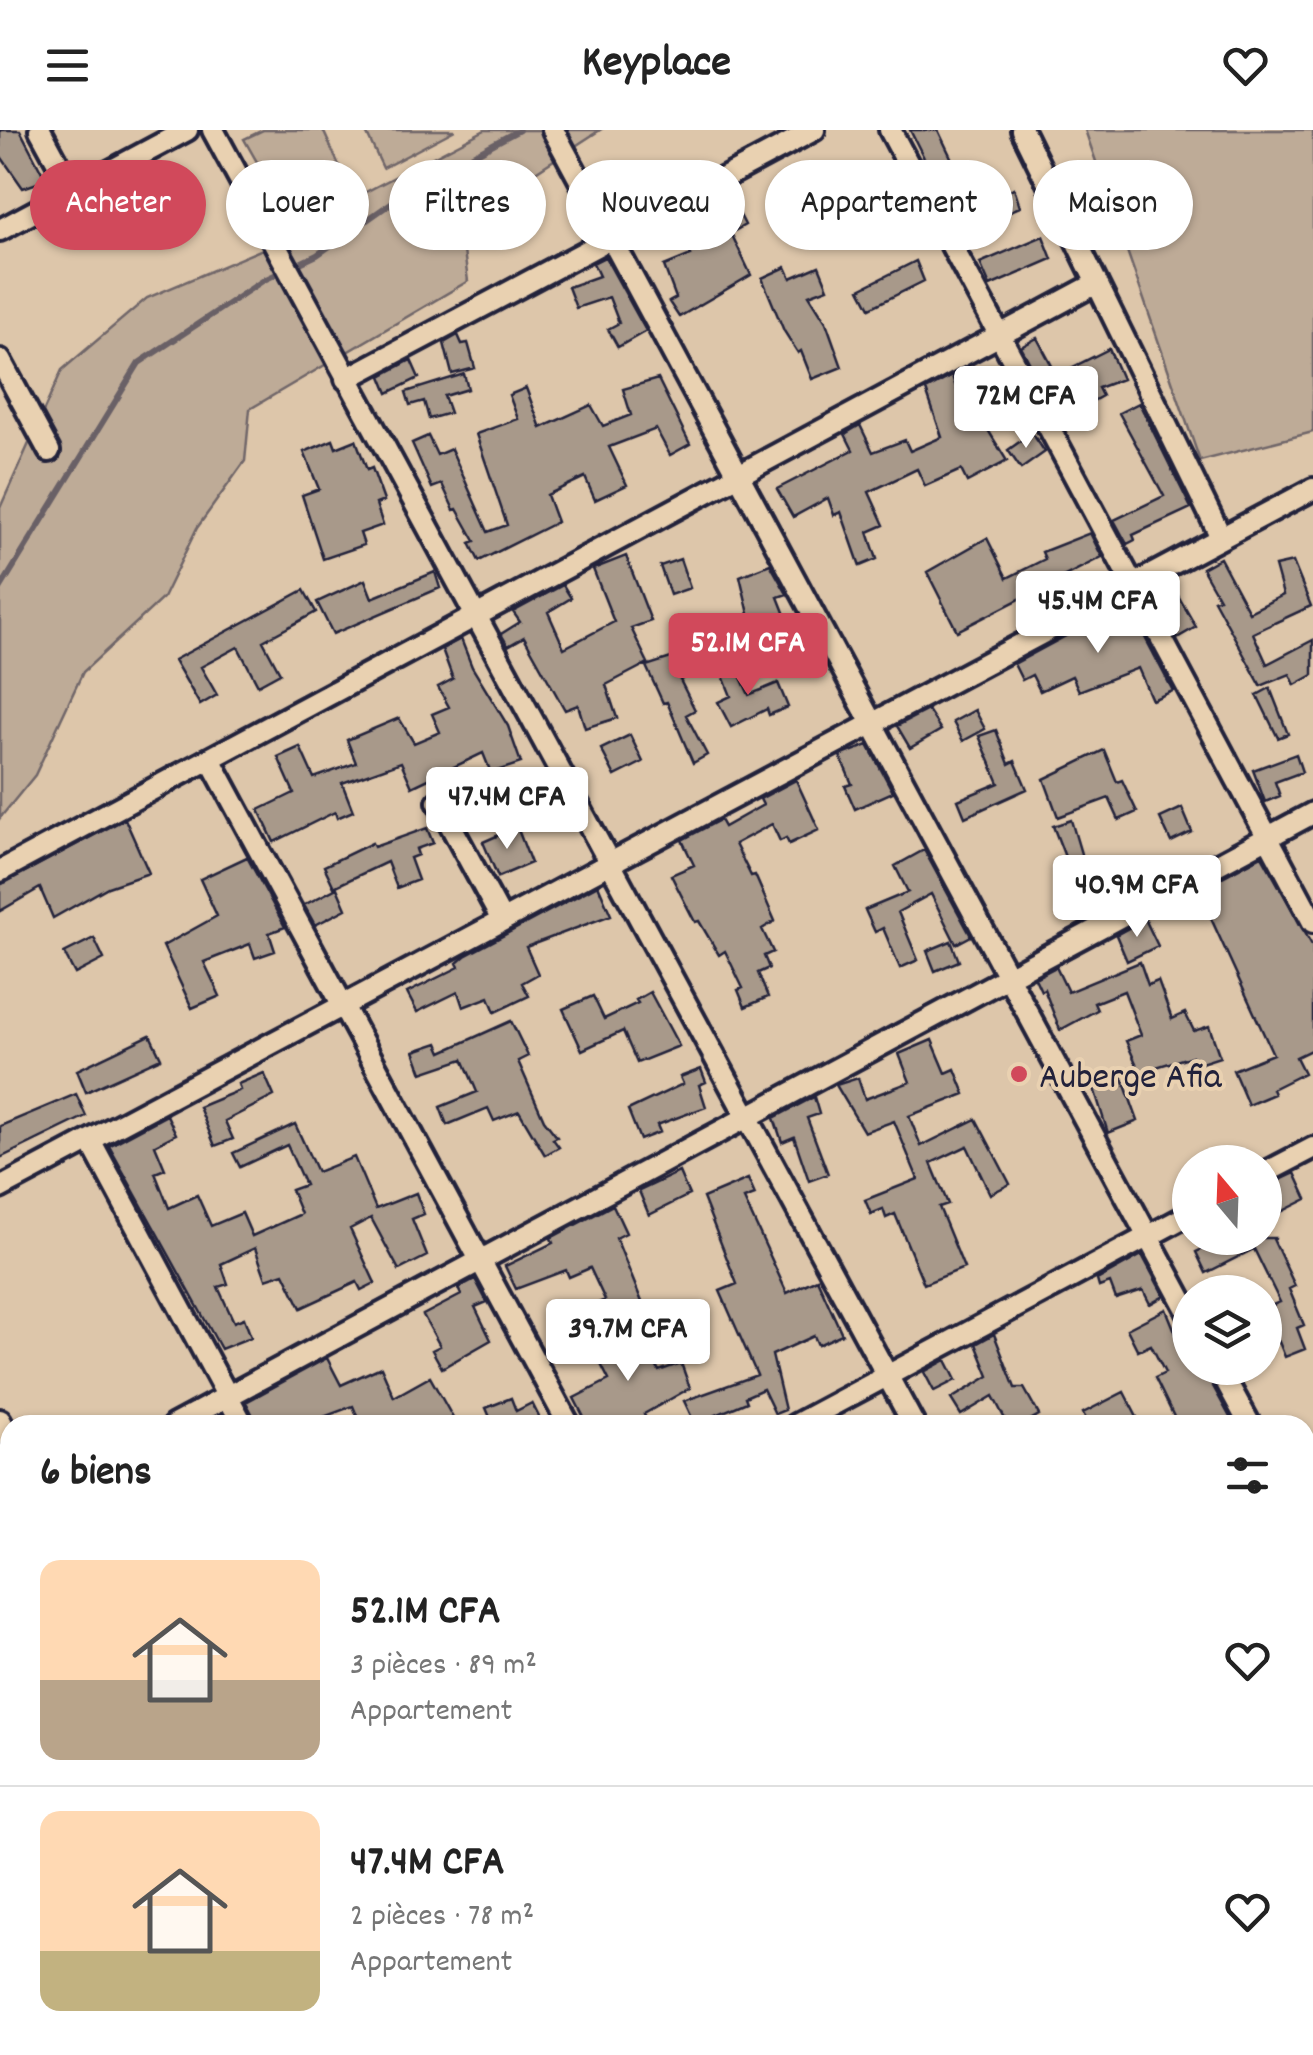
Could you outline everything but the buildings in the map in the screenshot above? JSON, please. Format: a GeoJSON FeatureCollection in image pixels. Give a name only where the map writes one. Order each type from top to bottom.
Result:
{"type":"FeatureCollection","features":[{"type":"Feature","properties":{"kind":"street"},"geometry":{"type":"LineString","coordinates":[[40,130],[56,160]]}},
{"type":"Feature","properties":{"kind":"street"},"geometry":{"type":"LineString","coordinates":[[130,160],[186,130]]}},
{"type":"Feature","properties":{"kind":"street"},"geometry":{"type":"LineString","coordinates":[[213,130],[908,1415]]}},
{"type":"Feature","properties":{"kind":"street"},"geometry":{"type":"LineString","coordinates":[[553,130],[569,160]]}},
{"type":"Feature","properties":{"kind":"street"},"geometry":{"type":"LineString","coordinates":[[745,167],[814,130]]}},
{"type":"Feature","properties":{"kind":"street"},"geometry":{"type":"LineString","coordinates":[[890,130],[1313,922]]}},
{"type":"Feature","properties":{"kind":"street"},"geometry":{"type":"LineString","coordinates":[[1022,130],[1221,538]]}},
{"type":"Feature","properties":{"kind":"street"},"geometry":{"type":"LineString","coordinates":[[0,230],[30,214]]}},
{"type":"Feature","properties":{"kind":"street"},"geometry":{"type":"LineString","coordinates":[[346,380],[589,250]]}},
{"type":"Feature","properties":{"kind":"street"},"geometry":{"type":"LineString","coordinates":[[617,250],[1172,1281]]}},
{"type":"Feature","properties":{"kind":"street"},"geometry":{"type":"LineString","coordinates":[[0,871],[1097,283]]}},
{"type":"Feature","properties":{"kind":"street"},"geometry":{"type":"LineString","coordinates":[[0,360],[49,452]]}},
{"type":"Feature","properties":{"kind":"street"},"geometry":{"type":"LineString","coordinates":[[0,1188],[1313,489]]}},
{"type":"Feature","properties":{"kind":"street"},"geometry":{"type":"LineString","coordinates":[[210,759],[564,1415]]}},
{"type":"Feature","properties":{"kind":"street"},"geometry":{"type":"LineString","coordinates":[[438,802],[502,920]]}},
{"type":"Feature","properties":{"kind":"street"},"geometry":{"type":"LineString","coordinates":[[193,1415],[1313,813]]}},
{"type":"Feature","properties":{"kind":"street"},"geometry":{"type":"LineString","coordinates":[[90,1140],[238,1415]]}},
{"type":"Feature","properties":{"kind":"street"},"geometry":{"type":"LineString","coordinates":[[1282,1165],[1313,1148]]}},
{"type":"Feature","properties":{"kind":"street"},"geometry":{"type":"LineString","coordinates":[[814,1415],[1172,1223]]}},
{"type":"Feature","properties":{"kind":"street"},"geometry":{"type":"LineString","coordinates":[[1228,1385],[1244,1415]]}},
{"type":"Feature","properties":{"kind":"shaded area"},"geometry":{"type":"Polygon","coordinates":[[[263,130],[323,130],[337,160],[256,160],[244,139],[263,130]]]}},
{"type":"Feature","properties":{"kind":"shaded area"},"geometry":{"type":"Polygon","coordinates":[[[365,130],[455,130],[398,160],[389,160],[383,168],[365,130]]]}},
{"type":"Feature","properties":{"kind":"shaded area"},"geometry":{"type":"Polygon","coordinates":[[[485,130],[600,130],[546,165],[546,160],[427,160],[485,130]]]}},
{"type":"Feature","properties":{"kind":"shaded area"},"geometry":{"type":"Polygon","coordinates":[[[1085,130],[1313,130],[1313,432],[1200,461],[1127,250],[1193,250],[1193,160],[1095,160],[1085,130]]]}},
{"type":"Feature","properties":{"kind":"shaded area"},"geometry":{"type":"Polygon","coordinates":[[[389,180],[389,250],[464,250],[468,281],[250,409],[245,461],[197,528],[163,598],[83,672],[35,775],[0,818],[0,508],[62,370],[147,298],[260,250],[369,250],[369,190],[389,180]]]}},
{"type":"Feature","properties":{"kind":"waterway"},"geometry":{"type":"LineString","coordinates":[[0,589],[139,363],[264,280],[317,255],[414,187],[519,130]]}},
{"type":"Feature","properties":{"kind":"place","name":"Auberge Afia"},"geometry":{"type":"Point","coordinates":[1019,1074]}}]}
